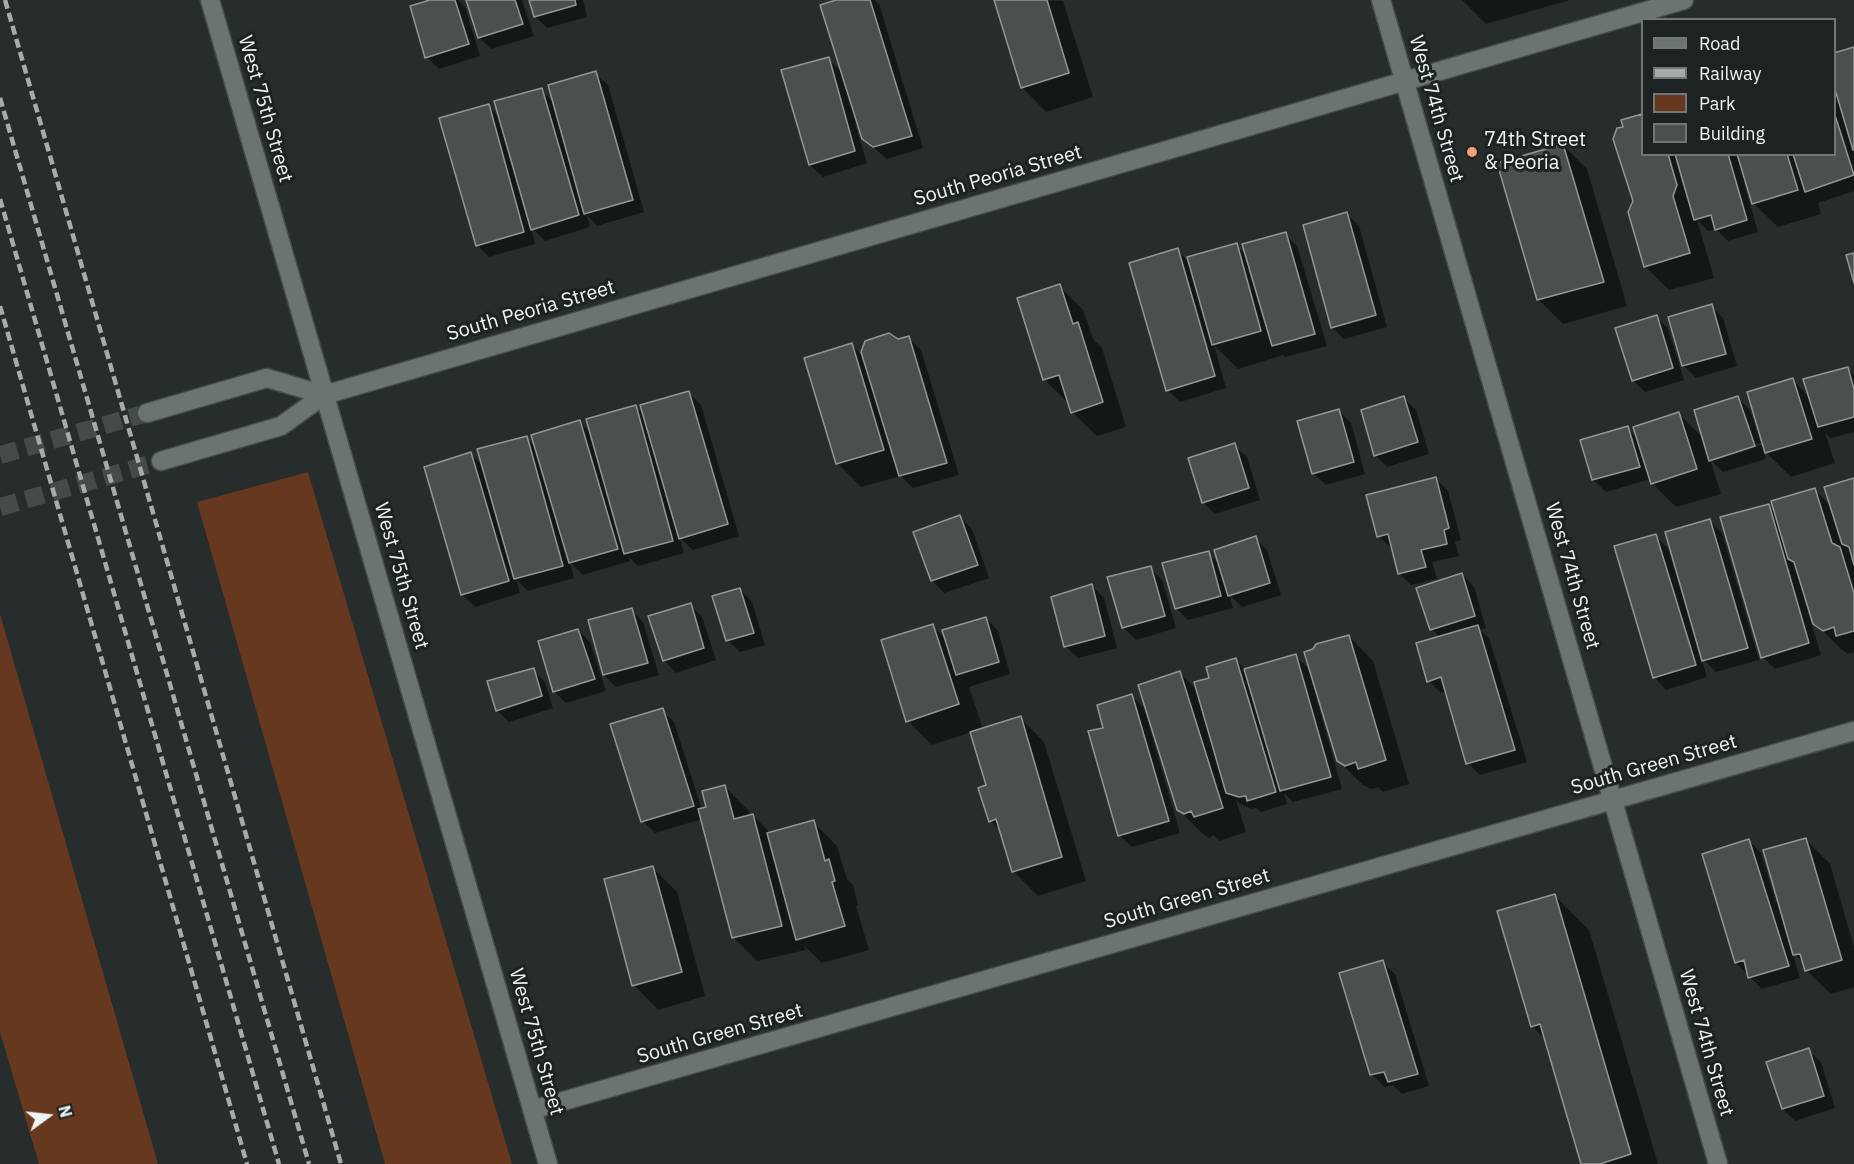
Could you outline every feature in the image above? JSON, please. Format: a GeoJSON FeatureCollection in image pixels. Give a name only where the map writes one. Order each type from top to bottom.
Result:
{"type":"FeatureCollection","features":[{"type":"Feature","properties":{"kind":"street","name":"West 75th Street"},"geometry":{"type":"LineString","coordinates":[[210,0],[548,1164]]}},
{"type":"Feature","properties":{"kind":"street","name":"West 74th Street"},"geometry":{"type":"LineString","coordinates":[[1381,0],[1718,1164]]}},
{"type":"Feature","properties":{"kind":"street","name":"South Peoria Street"},"geometry":{"type":"LineString","coordinates":[[161,461],[281,426],[324,395],[1684,0]]}},
{"type":"Feature","properties":{"kind":"street"},"geometry":{"type":"LineString","coordinates":[[147,413],[267,378],[324,395]]}},
{"type":"Feature","properties":{"kind":"street","name":"South Green Street"},"geometry":{"type":"LineString","coordinates":[[532,1110],[1854,731]]}},
{"type":"Feature","properties":{"kind":"green space"},"geometry":{"type":"Polygon","coordinates":[[[308,472],[512,1164],[385,1164],[197,502],[308,472]]]}},
{"type":"Feature","properties":{"kind":"green space"},"geometry":{"type":"Polygon","coordinates":[[[0,614],[158,1164],[39,1164],[0,1032],[0,614]]]}},
{"type":"Feature","properties":{"kind":"building"},"geometry":{"type":"Polygon","coordinates":[[[430,0],[455,0],[469,44],[425,58],[410,6],[430,0]]]}},
{"type":"Feature","properties":{"kind":"building"},"geometry":{"type":"Polygon","coordinates":[[[466,0],[515,0],[523,24],[478,38],[466,0]]]}},
{"type":"Feature","properties":{"kind":"building"},"geometry":{"type":"Polygon","coordinates":[[[529,0],[575,0],[576,5],[534,17],[529,0]]]}},
{"type":"Feature","properties":{"kind":"building"},"geometry":{"type":"Polygon","coordinates":[[[836,0],[870,0],[912,136],[873,147],[862,139],[820,5],[836,0]]]}},
{"type":"Feature","properties":{"kind":"building"},"geometry":{"type":"Polygon","coordinates":[[[994,0],[1047,0],[1069,73],[1021,88],[994,0]]]}},
{"type":"Feature","properties":{"kind":"building"},"geometry":{"type":"Polygon","coordinates":[[[1854,47],[1854,150],[1836,93],[1836,52],[1854,47]]]}},
{"type":"Feature","properties":{"kind":"building"},"geometry":{"type":"Polygon","coordinates":[[[829,57],[855,151],[809,165],[781,70],[829,57]]]}},
{"type":"Feature","properties":{"kind":"building"},"geometry":{"type":"Polygon","coordinates":[[[596,71],[633,200],[584,214],[548,85],[596,71]]]}},
{"type":"Feature","properties":{"kind":"building"},"geometry":{"type":"Polygon","coordinates":[[[542,88],[579,215],[531,230],[494,101],[542,88]]]}},
{"type":"Feature","properties":{"kind":"building"},"geometry":{"type":"Polygon","coordinates":[[[489,104],[524,232],[476,246],[439,118],[489,104]]]}},
{"type":"Feature","properties":{"kind":"building"},"geometry":{"type":"Polygon","coordinates":[[[1641,114],[1641,156],[1669,156],[1677,185],[1673,196],[1690,253],[1644,267],[1628,212],[1633,201],[1613,139],[1617,128],[1623,127],[1621,120],[1641,114]]]}},
{"type":"Feature","properties":{"kind":"building"},"geometry":{"type":"Polygon","coordinates":[[[1836,118],[1854,175],[1805,192],[1794,156],[1836,156],[1836,118]]]}},
{"type":"Feature","properties":{"kind":"building"},"geometry":{"type":"Polygon","coordinates":[[[1563,144],[1604,282],[1537,300],[1497,163],[1563,144]]]}},
{"type":"Feature","properties":{"kind":"building"},"geometry":{"type":"Polygon","coordinates":[[[1676,156],[1729,156],[1747,220],[1715,230],[1711,215],[1694,220],[1676,156]]]}},
{"type":"Feature","properties":{"kind":"building"},"geometry":{"type":"Polygon","coordinates":[[[1738,156],[1788,156],[1798,190],[1752,204],[1738,156]]]}},
{"type":"Feature","properties":{"kind":"building"},"geometry":{"type":"Polygon","coordinates":[[[1347,212],[1376,315],[1331,328],[1303,225],[1347,212]]]}},
{"type":"Feature","properties":{"kind":"building"},"geometry":{"type":"Polygon","coordinates":[[[1286,232],[1315,334],[1272,346],[1242,244],[1286,232]]]}},
{"type":"Feature","properties":{"kind":"building"},"geometry":{"type":"Polygon","coordinates":[[[1237,243],[1261,331],[1212,345],[1187,257],[1237,243]]]}},
{"type":"Feature","properties":{"kind":"building"},"geometry":{"type":"Polygon","coordinates":[[[1178,248],[1215,376],[1166,391],[1129,263],[1178,248]]]}},
{"type":"Feature","properties":{"kind":"building"},"geometry":{"type":"Polygon","coordinates":[[[1854,253],[1854,283],[1846,255],[1854,253]]]}},
{"type":"Feature","properties":{"kind":"building"},"geometry":{"type":"Polygon","coordinates":[[[1060,284],[1073,324],[1078,322],[1103,402],[1071,413],[1059,375],[1043,380],[1017,298],[1060,284]]]}},
{"type":"Feature","properties":{"kind":"building"},"geometry":{"type":"Polygon","coordinates":[[[1712,304],[1726,354],[1682,366],[1668,317],[1712,304]]]}},
{"type":"Feature","properties":{"kind":"building"},"geometry":{"type":"Polygon","coordinates":[[[1657,315],[1673,368],[1632,381],[1615,328],[1657,315]]]}},
{"type":"Feature","properties":{"kind":"building"},"geometry":{"type":"Polygon","coordinates":[[[889,333],[898,339],[909,336],[947,463],[899,476],[861,352],[865,341],[889,333]]]}},
{"type":"Feature","properties":{"kind":"building"},"geometry":{"type":"Polygon","coordinates":[[[852,343],[884,450],[836,464],[804,358],[852,343]]]}},
{"type":"Feature","properties":{"kind":"building"},"geometry":{"type":"Polygon","coordinates":[[[1848,367],[1854,389],[1854,417],[1818,427],[1803,379],[1848,367]]]}},
{"type":"Feature","properties":{"kind":"building"},"geometry":{"type":"Polygon","coordinates":[[[1793,378],[1812,439],[1765,453],[1747,392],[1793,378]]]}},
{"type":"Feature","properties":{"kind":"building"},"geometry":{"type":"Polygon","coordinates":[[[689,391],[728,524],[679,539],[640,405],[689,391]]]}},
{"type":"Feature","properties":{"kind":"building"},"geometry":{"type":"Polygon","coordinates":[[[1404,396],[1418,442],[1374,456],[1361,410],[1404,396]]]}},
{"type":"Feature","properties":{"kind":"building"},"geometry":{"type":"Polygon","coordinates":[[[1738,396],[1755,446],[1709,461],[1694,410],[1738,396]]]}},
{"type":"Feature","properties":{"kind":"building"},"geometry":{"type":"Polygon","coordinates":[[[636,405],[673,541],[624,554],[586,419],[636,405]]]}},
{"type":"Feature","properties":{"kind":"building"},"geometry":{"type":"Polygon","coordinates":[[[1339,409],[1354,462],[1312,474],[1297,421],[1339,409]]]}},
{"type":"Feature","properties":{"kind":"building"},"geometry":{"type":"Polygon","coordinates":[[[1679,412],[1697,469],[1651,484],[1633,427],[1679,412]]]}},
{"type":"Feature","properties":{"kind":"building"},"geometry":{"type":"Polygon","coordinates":[[[580,420],[618,549],[569,563],[531,435],[580,420]]]}},
{"type":"Feature","properties":{"kind":"building"},"geometry":{"type":"Polygon","coordinates":[[[1628,426],[1640,467],[1592,480],[1580,440],[1628,426]]]}},
{"type":"Feature","properties":{"kind":"building"},"geometry":{"type":"Polygon","coordinates":[[[527,436],[563,566],[514,579],[477,449],[527,436]]]}},
{"type":"Feature","properties":{"kind":"building"},"geometry":{"type":"Polygon","coordinates":[[[1235,443],[1249,488],[1202,503],[1188,458],[1235,443]]]}},
{"type":"Feature","properties":{"kind":"building"},"geometry":{"type":"Polygon","coordinates":[[[471,452],[509,581],[461,595],[424,467],[471,452]]]}},
{"type":"Feature","properties":{"kind":"building"},"geometry":{"type":"Polygon","coordinates":[[[1436,477],[1449,528],[1444,530],[1447,544],[1421,550],[1426,567],[1398,574],[1388,534],[1377,537],[1366,495],[1436,477]]]}},
{"type":"Feature","properties":{"kind":"building"},"geometry":{"type":"Polygon","coordinates":[[[1854,478],[1854,565],[1849,547],[1842,544],[1824,487],[1854,478]]]}},
{"type":"Feature","properties":{"kind":"building"},"geometry":{"type":"Polygon","coordinates":[[[1815,488],[1832,543],[1840,547],[1854,593],[1854,631],[1836,636],[1834,627],[1823,631],[1813,624],[1794,562],[1788,559],[1771,501],[1815,488]]]}},
{"type":"Feature","properties":{"kind":"building"},"geometry":{"type":"Polygon","coordinates":[[[1769,504],[1809,643],[1761,658],[1720,517],[1769,504]]]}},
{"type":"Feature","properties":{"kind":"building"},"geometry":{"type":"Polygon","coordinates":[[[960,515],[978,565],[931,581],[913,532],[960,515]]]}},
{"type":"Feature","properties":{"kind":"building"},"geometry":{"type":"Polygon","coordinates":[[[1710,519],[1748,648],[1702,661],[1665,532],[1710,519]]]}},
{"type":"Feature","properties":{"kind":"building"},"geometry":{"type":"Polygon","coordinates":[[[1656,534],[1696,665],[1653,678],[1614,546],[1656,534]]]}},
{"type":"Feature","properties":{"kind":"building"},"geometry":{"type":"Polygon","coordinates":[[[1256,536],[1270,583],[1228,596],[1214,550],[1256,536]]]}},
{"type":"Feature","properties":{"kind":"building"},"geometry":{"type":"Polygon","coordinates":[[[1209,551],[1221,596],[1175,609],[1162,563],[1209,551]]]}},
{"type":"Feature","properties":{"kind":"building"},"geometry":{"type":"Polygon","coordinates":[[[1151,566],[1165,616],[1122,628],[1107,577],[1151,566]]]}},
{"type":"Feature","properties":{"kind":"building"},"geometry":{"type":"Polygon","coordinates":[[[1462,573],[1475,616],[1430,630],[1416,588],[1462,573]]]}},
{"type":"Feature","properties":{"kind":"building"},"geometry":{"type":"Polygon","coordinates":[[[1092,584],[1105,636],[1064,647],[1051,597],[1092,584]]]}},
{"type":"Feature","properties":{"kind":"building"},"geometry":{"type":"Polygon","coordinates":[[[740,588],[754,633],[726,641],[712,596],[740,588]]]}},
{"type":"Feature","properties":{"kind":"building"},"geometry":{"type":"Polygon","coordinates":[[[691,603],[704,648],[663,661],[648,616],[691,603]]]}},
{"type":"Feature","properties":{"kind":"building"},"geometry":{"type":"Polygon","coordinates":[[[632,608],[648,663],[603,675],[588,620],[632,608]]]}},
{"type":"Feature","properties":{"kind":"building"},"geometry":{"type":"Polygon","coordinates":[[[986,617],[999,662],[956,675],[942,630],[986,617]]]}},
{"type":"Feature","properties":{"kind":"building"},"geometry":{"type":"Polygon","coordinates":[[[933,624],[959,704],[906,722],[881,640],[933,624]]]}},
{"type":"Feature","properties":{"kind":"building"},"geometry":{"type":"Polygon","coordinates":[[[1478,625],[1515,750],[1466,764],[1441,677],[1427,682],[1416,643],[1478,625]]]}},
{"type":"Feature","properties":{"kind":"building"},"geometry":{"type":"Polygon","coordinates":[[[578,629],[595,679],[553,692],[538,641],[578,629]]]}},
{"type":"Feature","properties":{"kind":"building"},"geometry":{"type":"Polygon","coordinates":[[[1349,635],[1386,760],[1358,769],[1356,762],[1345,766],[1337,761],[1304,652],[1313,649],[1316,644],[1349,635]]]}},
{"type":"Feature","properties":{"kind":"building"},"geometry":{"type":"Polygon","coordinates":[[[1296,654],[1331,777],[1280,791],[1244,669],[1296,654]]]}},
{"type":"Feature","properties":{"kind":"building"},"geometry":{"type":"Polygon","coordinates":[[[1236,658],[1276,792],[1247,801],[1246,796],[1239,797],[1226,793],[1194,682],[1209,678],[1206,667],[1236,658]]]}},
{"type":"Feature","properties":{"kind":"building"},"geometry":{"type":"Polygon","coordinates":[[[534,668],[542,696],[496,711],[487,681],[534,668]]]}},
{"type":"Feature","properties":{"kind":"building"},"geometry":{"type":"Polygon","coordinates":[[[1180,671],[1223,808],[1194,817],[1191,811],[1184,814],[1177,810],[1138,685],[1180,671]]]}},
{"type":"Feature","properties":{"kind":"building"},"geometry":{"type":"Polygon","coordinates":[[[1132,694],[1169,821],[1118,836],[1088,731],[1103,728],[1097,705],[1132,694]]]}},
{"type":"Feature","properties":{"kind":"building"},"geometry":{"type":"Polygon","coordinates":[[[663,708],[694,806],[641,822],[610,724],[663,708]]]}},
{"type":"Feature","properties":{"kind":"building"},"geometry":{"type":"Polygon","coordinates":[[[1021,716],[1062,857],[1012,872],[996,819],[989,822],[978,788],[986,785],[970,732],[1021,716]]]}},
{"type":"Feature","properties":{"kind":"building"},"geometry":{"type":"Polygon","coordinates":[[[725,785],[734,819],[753,814],[782,926],[732,938],[698,809],[706,807],[702,791],[725,785]]]}},
{"type":"Feature","properties":{"kind":"building"},"geometry":{"type":"Polygon","coordinates":[[[814,820],[825,861],[829,859],[835,881],[832,882],[845,926],[796,940],[767,833],[814,820]]]}},
{"type":"Feature","properties":{"kind":"building"},"geometry":{"type":"Polygon","coordinates":[[[1806,838],[1842,960],[1805,971],[1800,954],[1793,955],[1763,850],[1806,838]]]}},
{"type":"Feature","properties":{"kind":"building"},"geometry":{"type":"Polygon","coordinates":[[[1749,839],[1789,966],[1748,978],[1744,960],[1735,963],[1702,854],[1749,839]]]}},
{"type":"Feature","properties":{"kind":"building"},"geometry":{"type":"Polygon","coordinates":[[[653,866],[682,972],[632,986],[604,879],[653,866]]]}},
{"type":"Feature","properties":{"kind":"building"},"geometry":{"type":"Polygon","coordinates":[[[1555,894],[1631,1154],[1600,1164],[1581,1164],[1540,1024],[1531,1027],[1497,911],[1555,894]]]}},
{"type":"Feature","properties":{"kind":"building"},"geometry":{"type":"Polygon","coordinates":[[[1383,960],[1418,1074],[1388,1082],[1384,1072],[1370,1075],[1339,973],[1383,960]]]}},
{"type":"Feature","properties":{"kind":"building"},"geometry":{"type":"Polygon","coordinates":[[[1809,1048],[1824,1096],[1782,1109],[1766,1062],[1809,1048]]]}},
{"type":"Feature","properties":{"kind":"tunnel"},"geometry":{"type":"LineString","coordinates":[[0,455],[147,413]]}},
{"type":"Feature","properties":{"kind":"tunnel"},"geometry":{"type":"LineString","coordinates":[[0,507],[161,461]]}},
{"type":"Feature","properties":{"kind":"railway"},"geometry":{"type":"LineString","coordinates":[[5,0],[341,1164]]}},
{"type":"Feature","properties":{"kind":"railway"},"geometry":{"type":"LineString","coordinates":[[0,98],[309,1164]]}},
{"type":"Feature","properties":{"kind":"railway"},"geometry":{"type":"LineString","coordinates":[[0,199],[279,1164]]}},
{"type":"Feature","properties":{"kind":"railway"},"geometry":{"type":"LineString","coordinates":[[0,306],[247,1164]]}},
{"type":"Feature","properties":{"kind":"place","name":"74th Street & Peoria"},"geometry":{"type":"Point","coordinates":[1472,152]}}]}
